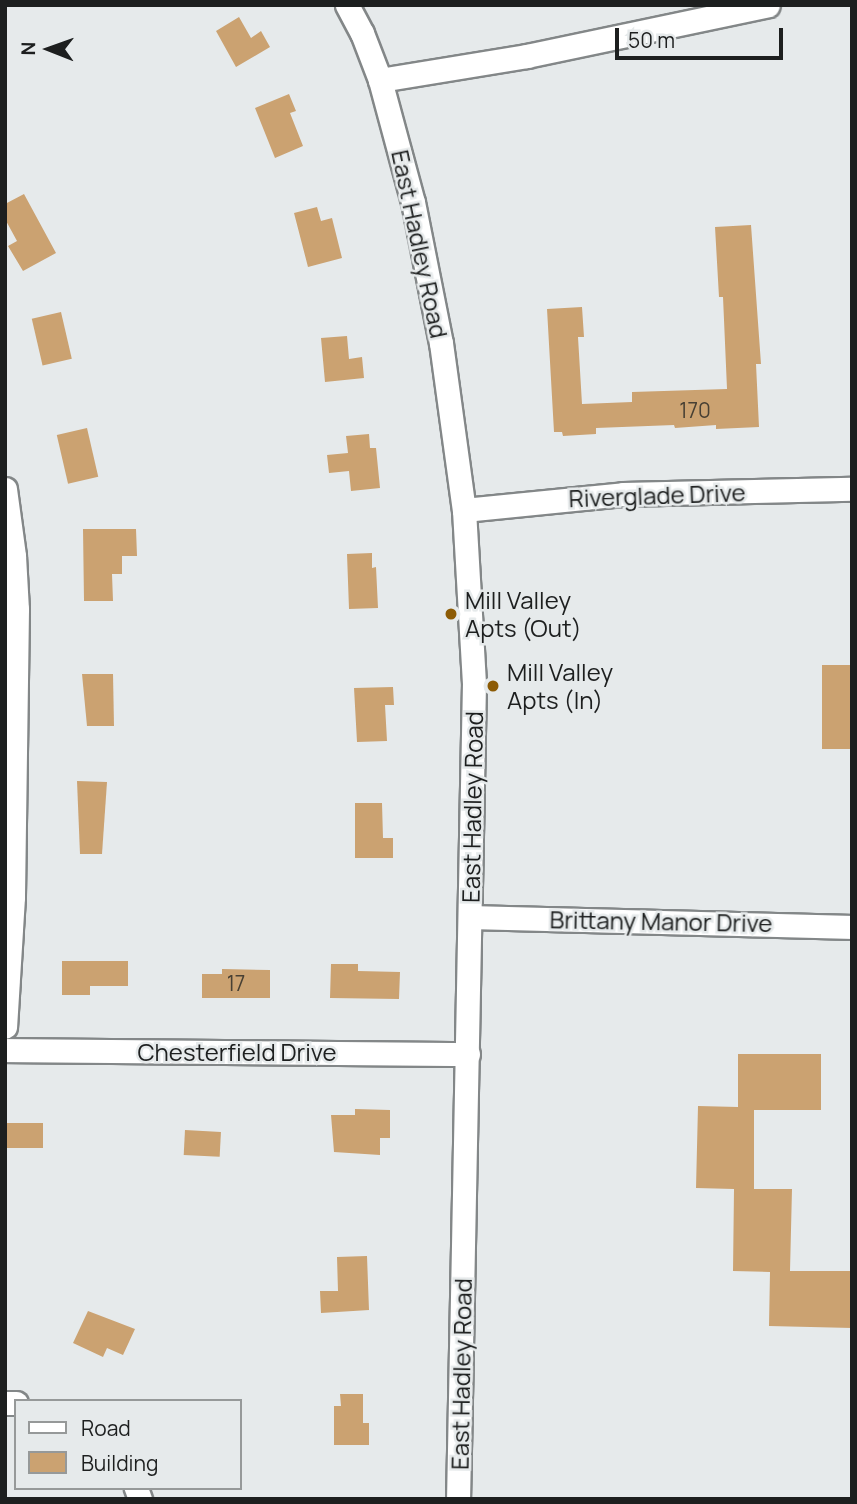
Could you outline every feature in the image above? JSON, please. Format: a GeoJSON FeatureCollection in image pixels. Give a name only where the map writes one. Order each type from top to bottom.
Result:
{"type":"FeatureCollection","features":[{"type":"Feature","properties":{"kind":"street","name":"East Hadley Road"},"geometry":{"type":"LineString","coordinates":[[347,5],[362,33],[380,80],[397,136],[428,274],[451,406],[464,510],[474,683],[458,1499]]}},
{"type":"Feature","properties":{"kind":"street"},"geometry":{"type":"LineString","coordinates":[[380,80],[527,56],[768,5]]}},
{"type":"Feature","properties":{"kind":"street"},"geometry":{"type":"LineString","coordinates":[[5,489],[13,547],[17,609],[13,897],[5,1027]]}},
{"type":"Feature","properties":{"kind":"street","name":"Riverglade Drive"},"geometry":{"type":"LineString","coordinates":[[464,510],[623,494],[852,489]]}},
{"type":"Feature","properties":{"kind":"street","name":"Brittany Manor Drive"},"geometry":{"type":"LineString","coordinates":[[471,917],[852,927]]}},
{"type":"Feature","properties":{"kind":"street","name":"Chesterfield Drive"},"geometry":{"type":"LineString","coordinates":[[5,1050],[468,1054]]}},
{"type":"Feature","properties":{"kind":"building"},"geometry":{"type":"Polygon","coordinates":[[[239,17],[251,38],[261,31],[270,47],[236,67],[216,31],[239,17]]]}},
{"type":"Feature","properties":{"kind":"building"},"geometry":{"type":"Polygon","coordinates":[[[289,94],[296,111],[290,113],[303,146],[275,158],[255,108],[289,94]]]}},
{"type":"Feature","properties":{"kind":"building"},"geometry":{"type":"Polygon","coordinates":[[[24,194],[56,253],[23,271],[8,246],[17,241],[5,219],[5,204],[24,194]]]}},
{"type":"Feature","properties":{"kind":"building"},"geometry":{"type":"Polygon","coordinates":[[[317,207],[321,221],[332,218],[342,258],[308,267],[294,213],[317,207]]]}},
{"type":"Feature","properties":{"kind":"building"},"geometry":{"type":"Polygon","coordinates":[[[751,225],[761,364],[756,364],[759,427],[716,429],[716,425],[675,428],[674,425],[596,428],[596,434],[563,436],[562,432],[554,432],[547,309],[582,307],[584,337],[578,337],[582,404],[632,402],[632,392],[727,389],[723,297],[719,297],[715,227],[751,225]]]}},
{"type":"Feature","properties":{"kind":"building"},"geometry":{"type":"Polygon","coordinates":[[[61,312],[72,359],[43,366],[32,319],[61,312]]]}},
{"type":"Feature","properties":{"kind":"building"},"geometry":{"type":"Polygon","coordinates":[[[347,336],[349,359],[362,357],[364,378],[325,382],[321,338],[347,336]]]}},
{"type":"Feature","properties":{"kind":"building"},"geometry":{"type":"Polygon","coordinates":[[[87,428],[98,477],[68,484],[57,435],[87,428]]]}},
{"type":"Feature","properties":{"kind":"building"},"geometry":{"type":"Polygon","coordinates":[[[369,434],[370,448],[376,448],[380,488],[351,491],[349,471],[329,473],[327,455],[348,453],[346,436],[369,434]]]}},
{"type":"Feature","properties":{"kind":"building"},"geometry":{"type":"Polygon","coordinates":[[[83,529],[136,529],[137,556],[122,556],[122,574],[112,574],[113,601],[84,601],[83,529]]]}},
{"type":"Feature","properties":{"kind":"building"},"geometry":{"type":"Polygon","coordinates":[[[372,553],[372,568],[376,567],[378,608],[349,609],[347,554],[372,553]]]}},
{"type":"Feature","properties":{"kind":"building"},"geometry":{"type":"Polygon","coordinates":[[[822,665],[852,665],[852,749],[822,749],[822,665]]]}},
{"type":"Feature","properties":{"kind":"building"},"geometry":{"type":"Polygon","coordinates":[[[82,674],[113,674],[114,726],[87,726],[82,674]]]}},
{"type":"Feature","properties":{"kind":"building"},"geometry":{"type":"Polygon","coordinates":[[[393,687],[394,705],[385,705],[387,741],[357,742],[354,688],[393,687]]]}},
{"type":"Feature","properties":{"kind":"building"},"geometry":{"type":"Polygon","coordinates":[[[77,781],[107,782],[102,854],[80,854],[77,781]]]}},
{"type":"Feature","properties":{"kind":"building"},"geometry":{"type":"Polygon","coordinates":[[[355,803],[382,803],[383,838],[393,838],[393,858],[355,858],[355,803]]]}},
{"type":"Feature","properties":{"kind":"building"},"geometry":{"type":"Polygon","coordinates":[[[62,961],[128,961],[128,986],[90,986],[90,995],[62,995],[62,961]]]}},
{"type":"Feature","properties":{"kind":"building"},"geometry":{"type":"Polygon","coordinates":[[[331,964],[358,964],[358,971],[400,972],[399,999],[330,998],[331,964]]]}},
{"type":"Feature","properties":{"kind":"building"},"geometry":{"type":"Polygon","coordinates":[[[222,969],[270,970],[270,998],[202,998],[202,974],[222,974],[222,969]]]}},
{"type":"Feature","properties":{"kind":"building"},"geometry":{"type":"Polygon","coordinates":[[[738,1054],[821,1054],[821,1110],[754,1110],[754,1189],[792,1189],[790,1271],[852,1271],[852,1328],[769,1326],[770,1272],[733,1271],[734,1189],[696,1188],[698,1106],[738,1107],[738,1054]]]}},
{"type":"Feature","properties":{"kind":"building"},"geometry":{"type":"Polygon","coordinates":[[[355,1109],[390,1110],[390,1138],[380,1138],[380,1155],[334,1152],[331,1115],[355,1115],[355,1109]]]}},
{"type":"Feature","properties":{"kind":"building"},"geometry":{"type":"Polygon","coordinates":[[[5,1123],[43,1123],[43,1148],[5,1148],[5,1123]]]}},
{"type":"Feature","properties":{"kind":"building"},"geometry":{"type":"Polygon","coordinates":[[[185,1130],[221,1132],[220,1157],[184,1155],[185,1130]]]}},
{"type":"Feature","properties":{"kind":"building"},"geometry":{"type":"Polygon","coordinates":[[[367,1256],[369,1310],[321,1313],[320,1291],[338,1291],[337,1257],[367,1256]]]}},
{"type":"Feature","properties":{"kind":"building"},"geometry":{"type":"Polygon","coordinates":[[[88,1311],[135,1329],[123,1355],[107,1348],[103,1357],[73,1343],[88,1311]]]}},
{"type":"Feature","properties":{"kind":"building"},"geometry":{"type":"Polygon","coordinates":[[[340,1394],[363,1394],[363,1423],[369,1423],[369,1445],[334,1445],[334,1406],[341,1406],[340,1394]]]}},
{"type":"Feature","properties":{"kind":"place","name":"Mill Valley Apts (Out)"},"geometry":{"type":"Point","coordinates":[451,614]}},
{"type":"Feature","properties":{"kind":"place","name":"Mill Valley Apts (In)"},"geometry":{"type":"Point","coordinates":[493,686]}}]}
